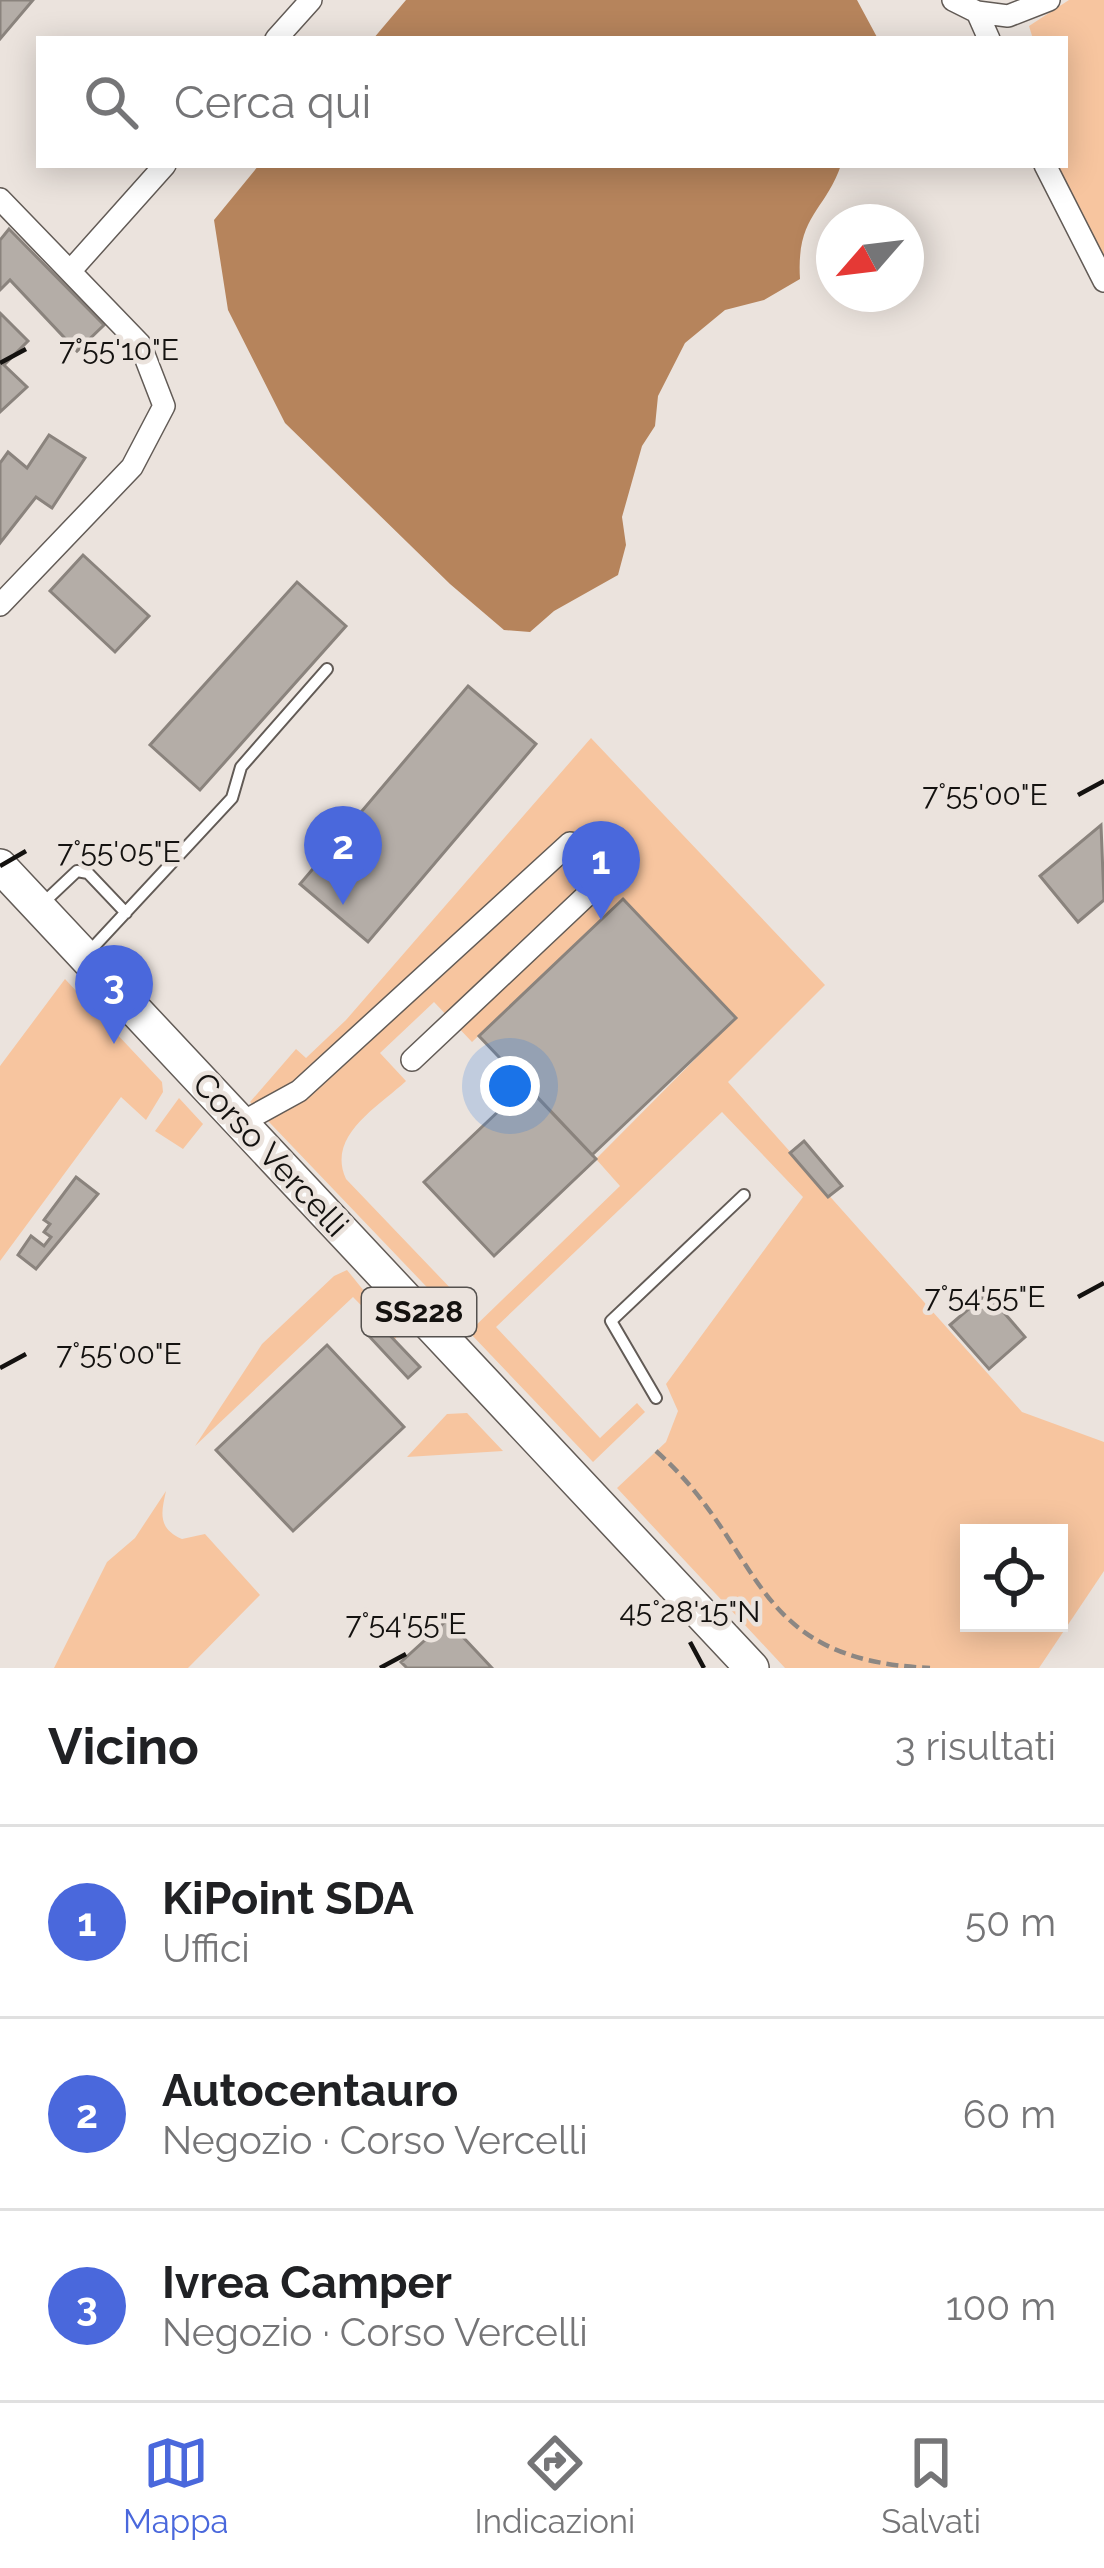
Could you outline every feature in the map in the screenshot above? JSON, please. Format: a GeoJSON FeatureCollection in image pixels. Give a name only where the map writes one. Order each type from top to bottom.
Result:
{"type":"FeatureCollection","features":[{"type":"Feature","properties":{"kind":"main road","name":"SS228"},"geometry":{"type":"LineString","coordinates":[[0,866],[85,956]]}},
{"type":"Feature","properties":{"kind":"main road","name":"Corso Vercelli"},"geometry":{"type":"LineString","coordinates":[[85,956],[752,1668]]}},
{"type":"Feature","properties":{"kind":"street"},"geometry":{"type":"LineString","coordinates":[[279,36],[311,0]]}},
{"type":"Feature","properties":{"kind":"street"},"geometry":{"type":"LineString","coordinates":[[953,0],[977,11],[1008,16],[1048,0]]}},
{"type":"Feature","properties":{"kind":"street"},"geometry":{"type":"LineString","coordinates":[[977,11],[988,36]]}},
{"type":"Feature","properties":{"kind":"street"},"geometry":{"type":"LineString","coordinates":[[73,268],[161,168]]}},
{"type":"Feature","properties":{"kind":"street"},"geometry":{"type":"LineString","coordinates":[[1047,168],[1104,281]]}},
{"type":"Feature","properties":{"kind":"street"},"geometry":{"type":"LineString","coordinates":[[0,199],[73,268],[140,344],[164,406],[132,467],[0,605]]}},
{"type":"Feature","properties":{"kind":"street"},"geometry":{"type":"LineString","coordinates":[[241,1123],[298,1091],[570,843],[592,848],[602,860],[605,878],[412,1060]]}},
{"type":"Feature","properties":{"kind":"lane"},"geometry":{"type":"LineString","coordinates":[[85,956],[232,798],[241,767],[327,669]]}},
{"type":"Feature","properties":{"kind":"lane"},"geometry":{"type":"LineString","coordinates":[[38,907],[77,871],[88,872],[126,913]]}},
{"type":"Feature","properties":{"kind":"lane"},"geometry":{"type":"LineString","coordinates":[[656,1398],[611,1321],[744,1195]]}},
{"type":"Feature","properties":{"kind":"path"},"geometry":{"type":"LineString","coordinates":[[656,1451],[677,1470],[762,1588],[816,1644],[885,1666],[930,1668]]}},
{"type":"Feature","properties":{"kind":"shaded area"},"geometry":{"type":"Polygon","coordinates":[[[406,0],[857,0],[876,36],[376,36],[406,0]]]}},
{"type":"Feature","properties":{"kind":"shaded area"},"geometry":{"type":"Polygon","coordinates":[[[1069,0],[1104,0],[1104,259],[1057,168],[1068,168],[1068,36],[1032,36],[1029,26],[1069,0]]]}},
{"type":"Feature","properties":{"kind":"shaded area"},"geometry":{"type":"Polygon","coordinates":[[[257,168],[840,168],[807,227],[800,279],[764,300],[725,310],[685,343],[658,396],[655,426],[642,446],[622,517],[626,545],[618,575],[554,611],[530,632],[504,630],[450,584],[285,423],[228,310],[214,220],[257,168]]]}},
{"type":"Feature","properties":{"kind":"shaded area"},"geometry":{"type":"Polygon","coordinates":[[[591,738],[825,985],[728,1082],[1022,1412],[1104,1442],[1104,1571],[1068,1625],[1068,1524],[960,1524],[960,1632],[1063,1632],[1039,1668],[785,1668],[617,1488],[666,1442],[678,1411],[666,1384],[803,1197],[722,1112],[496,1327],[600,1438],[637,1403],[645,1412],[593,1462],[469,1332],[620,1186],[596,1159],[736,1018],[623,899],[472,1042],[434,1002],[380,1053],[406,1081],[358,1124],[343,1149],[342,1164],[346,1179],[455,1293],[443,1304],[250,1102],[296,1049],[306,1058],[346,1020],[591,738]]]}},
{"type":"Feature","properties":{"kind":"shaded area"},"geometry":{"type":"Polygon","coordinates":[[[65,979],[162,1082],[163,1092],[146,1120],[121,1097],[0,1261],[0,1066],[65,979]]]}},
{"type":"Feature","properties":{"kind":"shaded area"},"geometry":{"type":"Polygon","coordinates":[[[179,1098],[203,1124],[183,1149],[155,1131],[179,1098]]]}},
{"type":"Feature","properties":{"kind":"shaded area"},"geometry":{"type":"Polygon","coordinates":[[[347,1270],[398,1333],[395,1340],[353,1297],[195,1446],[262,1344],[334,1276],[347,1270]]]}},
{"type":"Feature","properties":{"kind":"shaded area"},"geometry":{"type":"Polygon","coordinates":[[[467,1413],[503,1451],[407,1457],[447,1414],[467,1413]]]}},
{"type":"Feature","properties":{"kind":"shaded area"},"geometry":{"type":"Polygon","coordinates":[[[166,1491],[163,1518],[168,1530],[182,1539],[205,1534],[260,1595],[188,1668],[54,1668],[107,1562],[135,1538],[166,1491]]]}},
{"type":"Feature","properties":{"kind":"building"},"geometry":{"type":"Polygon","coordinates":[[[0,0],[33,0],[0,39],[0,0]]]}},
{"type":"Feature","properties":{"kind":"building"},"geometry":{"type":"Polygon","coordinates":[[[9,229],[104,325],[77,351],[10,280],[0,290],[0,240],[9,229]]]}},
{"type":"Feature","properties":{"kind":"building"},"geometry":{"type":"Polygon","coordinates":[[[0,313],[28,341],[4,365],[27,387],[0,412],[0,313]]]}},
{"type":"Feature","properties":{"kind":"building"},"geometry":{"type":"Polygon","coordinates":[[[49,435],[85,458],[52,508],[36,497],[0,543],[0,463],[8,452],[27,468],[49,435]]]}},
{"type":"Feature","properties":{"kind":"building"},"geometry":{"type":"Polygon","coordinates":[[[83,555],[149,616],[115,652],[50,591],[83,555]]]}},
{"type":"Feature","properties":{"kind":"building"},"geometry":{"type":"Polygon","coordinates":[[[297,582],[346,626],[200,790],[150,745],[297,582]]]}},
{"type":"Feature","properties":{"kind":"building"},"geometry":{"type":"Polygon","coordinates":[[[468,686],[536,744],[368,942],[300,884],[468,686]]]}},
{"type":"Feature","properties":{"kind":"building"},"geometry":{"type":"Polygon","coordinates":[[[1101,825],[1104,900],[1078,922],[1040,876],[1101,825]]]}},
{"type":"Feature","properties":{"kind":"building"},"geometry":{"type":"Polygon","coordinates":[[[623,899],[736,1018],[592,1155],[479,1036],[623,899]]]}},
{"type":"Feature","properties":{"kind":"building"},"geometry":{"type":"Polygon","coordinates":[[[526,1085],[596,1159],[494,1256],[424,1182],[526,1085]]]}},
{"type":"Feature","properties":{"kind":"building"},"geometry":{"type":"Polygon","coordinates":[[[804,1141],[842,1186],[828,1197],[790,1153],[804,1141]]]}},
{"type":"Feature","properties":{"kind":"building"},"geometry":{"type":"Polygon","coordinates":[[[76,1177],[98,1194],[36,1269],[18,1255],[31,1236],[44,1246],[51,1237],[44,1232],[50,1224],[44,1220],[76,1177]]]}},
{"type":"Feature","properties":{"kind":"building"},"geometry":{"type":"Polygon","coordinates":[[[987,1293],[1025,1337],[989,1369],[950,1325],[987,1293]]]}},
{"type":"Feature","properties":{"kind":"building"},"geometry":{"type":"Polygon","coordinates":[[[379,1324],[420,1367],[408,1378],[367,1334],[379,1324]]]}},
{"type":"Feature","properties":{"kind":"building"},"geometry":{"type":"Polygon","coordinates":[[[327,1345],[404,1427],[293,1531],[216,1450],[327,1345]]]}},
{"type":"Feature","properties":{"kind":"building"},"geometry":{"type":"Polygon","coordinates":[[[447,1620],[492,1668],[407,1668],[401,1662],[447,1620]]]}},
{"type":"Feature","properties":{"kind":"place","name":"Autocentauro"},"geometry":{"type":"Point","coordinates":[343,905]}},
{"type":"Feature","properties":{"kind":"place","name":"KiPoint SDA"},"geometry":{"type":"Point","coordinates":[601,920]}},
{"type":"Feature","properties":{"kind":"place","name":"Ivrea Camper"},"geometry":{"type":"Point","coordinates":[114,1044]}}]}
